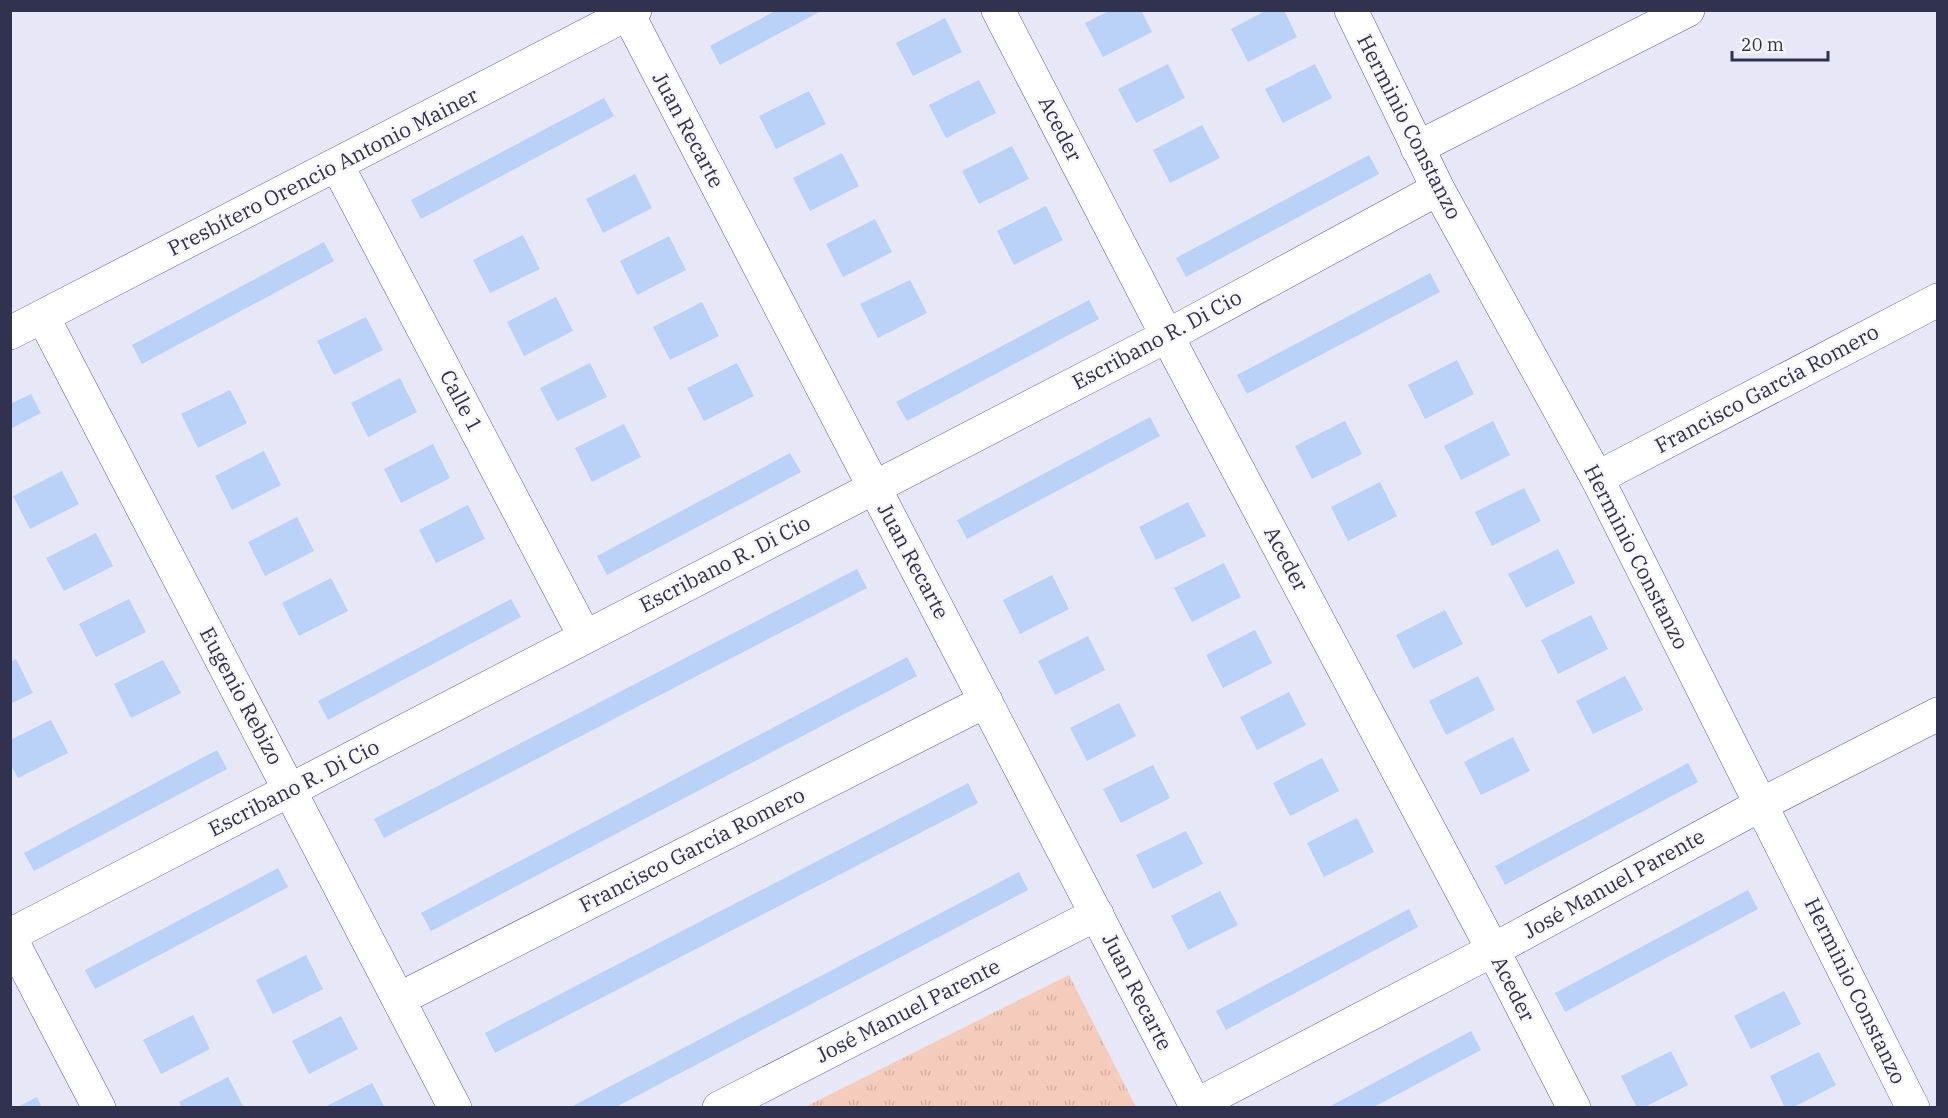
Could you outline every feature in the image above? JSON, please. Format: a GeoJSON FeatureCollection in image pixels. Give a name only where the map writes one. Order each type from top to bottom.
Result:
{"type":"FeatureCollection","features":[{"type":"Feature","properties":{"kind":"street","name":"Aceder"},"geometry":{"type":"LineString","coordinates":[[998,10],[1167,336],[1574,1107]]}},
{"type":"Feature","properties":{"kind":"street","name":"Herminio Constanzo"},"geometry":{"type":"LineString","coordinates":[[1350,10],[1438,189],[1597,478],[1913,1107]]}},
{"type":"Feature","properties":{"kind":"street"},"geometry":{"type":"LineString","coordinates":[[1417,148],[1688,10]]}},
{"type":"Feature","properties":{"kind":"street","name":"Presbítero Orencio Antonio Mainer"},"geometry":{"type":"LineString","coordinates":[[10,333],[632,12]]}},
{"type":"Feature","properties":{"kind":"street","name":"Juan Recarte"},"geometry":{"type":"LineString","coordinates":[[632,12],[875,487],[1197,1106]]}},
{"type":"Feature","properties":{"kind":"street","name":"Calle 1"},"geometry":{"type":"LineString","coordinates":[[337,165],[585,637]]}},
{"type":"Feature","properties":{"kind":"street","name":"Escribano R. Di Cio"},"geometry":{"type":"LineString","coordinates":[[10,936],[1167,336],[1438,189]]}},
{"type":"Feature","properties":{"kind":"street","name":"Francisco García Romero"},"geometry":{"type":"LineString","coordinates":[[1597,478],[1938,300]]}},
{"type":"Feature","properties":{"kind":"street","name":"Eugenio Rebizo"},"geometry":{"type":"LineString","coordinates":[[43,316],[455,1107]]}},
{"type":"Feature","properties":{"kind":"street","name":"Francisco García Romero"},"geometry":{"type":"LineString","coordinates":[[399,999],[986,701]]}},
{"type":"Feature","properties":{"kind":"street","name":"José Manuel Parente"},"geometry":{"type":"LineString","coordinates":[[1197,1106],[1493,950],[1762,804],[1938,714]]}},
{"type":"Feature","properties":{"kind":"street","name":"José Manuel Parente"},"geometry":{"type":"LineString","coordinates":[[719,1107],[1096,914]]}},
{"type":"Feature","properties":{"kind":"street"},"geometry":{"type":"LineString","coordinates":[[10,936],[99,1107]]}},
{"type":"Feature","properties":{"kind":"green space"},"geometry":{"type":"Polygon","coordinates":[[[1069,975],[1136,1107],[805,1107],[1069,975]]]}},
{"type":"Feature","properties":{"kind":"building"},"geometry":{"type":"Polygon","coordinates":[[[777,10],[823,10],[720,65],[710,46],[777,10]]]}},
{"type":"Feature","properties":{"kind":"building"},"geometry":{"type":"Polygon","coordinates":[[[1111,10],[1141,10],[1152,32],[1103,57],[1085,23],[1111,10]]]}},
{"type":"Feature","properties":{"kind":"building"},"geometry":{"type":"Polygon","coordinates":[[[1267,10],[1284,10],[1297,37],[1248,62],[1231,29],[1267,10]]]}},
{"type":"Feature","properties":{"kind":"building"},"geometry":{"type":"Polygon","coordinates":[[[945,18],[962,52],[913,76],[896,43],[945,18]]]}},
{"type":"Feature","properties":{"kind":"building"},"geometry":{"type":"Polygon","coordinates":[[[1168,64],[1185,98],[1136,123],[1118,89],[1168,64]]]}},
{"type":"Feature","properties":{"kind":"building"},"geometry":{"type":"Polygon","coordinates":[[[1315,64],[1332,98],[1283,123],[1265,89],[1315,64]]]}},
{"type":"Feature","properties":{"kind":"building"},"geometry":{"type":"Polygon","coordinates":[[[979,80],[996,113],[946,138],[929,105],[979,80]]]}},
{"type":"Feature","properties":{"kind":"building"},"geometry":{"type":"Polygon","coordinates":[[[809,91],[826,124],[776,149],[759,116],[809,91]]]}},
{"type":"Feature","properties":{"kind":"building"},"geometry":{"type":"Polygon","coordinates":[[[604,98],[614,116],[421,219],[411,200],[604,98]]]}},
{"type":"Feature","properties":{"kind":"building"},"geometry":{"type":"Polygon","coordinates":[[[1202,125],[1220,158],[1170,183],[1153,150],[1202,125]]]}},
{"type":"Feature","properties":{"kind":"building"},"geometry":{"type":"Polygon","coordinates":[[[1012,146],[1029,179],[979,204],[962,171],[1012,146]]]}},
{"type":"Feature","properties":{"kind":"building"},"geometry":{"type":"Polygon","coordinates":[[[842,153],[859,186],[810,211],[793,178],[842,153]]]}},
{"type":"Feature","properties":{"kind":"building"},"geometry":{"type":"Polygon","coordinates":[[[1369,155],[1379,174],[1186,277],[1176,258],[1369,155]]]}},
{"type":"Feature","properties":{"kind":"building"},"geometry":{"type":"Polygon","coordinates":[[[635,174],[652,208],[603,233],[586,199],[635,174]]]}},
{"type":"Feature","properties":{"kind":"building"},"geometry":{"type":"Polygon","coordinates":[[[1046,206],[1063,240],[1014,265],[997,231],[1046,206]]]}},
{"type":"Feature","properties":{"kind":"building"},"geometry":{"type":"Polygon","coordinates":[[[875,219],[892,252],[843,277],[826,244],[875,219]]]}},
{"type":"Feature","properties":{"kind":"building"},"geometry":{"type":"Polygon","coordinates":[[[523,235],[540,269],[490,293],[473,260],[523,235]]]}},
{"type":"Feature","properties":{"kind":"building"},"geometry":{"type":"Polygon","coordinates":[[[669,236],[686,270],[637,295],[620,261],[669,236]]]}},
{"type":"Feature","properties":{"kind":"building"},"geometry":{"type":"Polygon","coordinates":[[[324,242],[334,261],[142,364],[132,345],[324,242]]]}},
{"type":"Feature","properties":{"kind":"building"},"geometry":{"type":"Polygon","coordinates":[[[1430,273],[1440,292],[1247,394],[1237,375],[1430,273]]]}},
{"type":"Feature","properties":{"kind":"building"},"geometry":{"type":"Polygon","coordinates":[[[910,280],[927,313],[878,338],[860,304],[910,280]]]}},
{"type":"Feature","properties":{"kind":"building"},"geometry":{"type":"Polygon","coordinates":[[[556,297],[573,331],[524,356],[507,322],[556,297]]]}},
{"type":"Feature","properties":{"kind":"building"},"geometry":{"type":"Polygon","coordinates":[[[1089,300],[1099,319],[907,421],[896,402],[1089,300]]]}},
{"type":"Feature","properties":{"kind":"building"},"geometry":{"type":"Polygon","coordinates":[[[702,302],[719,336],[670,360],[653,327],[702,302]]]}},
{"type":"Feature","properties":{"kind":"building"},"geometry":{"type":"Polygon","coordinates":[[[366,317],[383,350],[334,375],[317,341],[366,317]]]}},
{"type":"Feature","properties":{"kind":"building"},"geometry":{"type":"Polygon","coordinates":[[[1457,360],[1474,394],[1425,419],[1408,385],[1457,360]]]}},
{"type":"Feature","properties":{"kind":"building"},"geometry":{"type":"Polygon","coordinates":[[[590,363],[607,397],[557,421],[540,388],[590,363]]]}},
{"type":"Feature","properties":{"kind":"building"},"geometry":{"type":"Polygon","coordinates":[[[737,363],[754,396],[704,421],[687,388],[737,363]]]}},
{"type":"Feature","properties":{"kind":"building"},"geometry":{"type":"Polygon","coordinates":[[[400,378],[417,412],[368,437],[351,403],[400,378]]]}},
{"type":"Feature","properties":{"kind":"building"},"geometry":{"type":"Polygon","coordinates":[[[230,390],[247,423],[198,448],[181,414],[230,390]]]}},
{"type":"Feature","properties":{"kind":"building"},"geometry":{"type":"Polygon","coordinates":[[[31,394],[41,413],[10,429],[10,404],[31,394]]]}},
{"type":"Feature","properties":{"kind":"building"},"geometry":{"type":"Polygon","coordinates":[[[1150,417],[1160,436],[967,539],[957,520],[1150,417]]]}},
{"type":"Feature","properties":{"kind":"building"},"geometry":{"type":"Polygon","coordinates":[[[1345,421],[1362,454],[1312,479],[1295,446],[1345,421]]]}},
{"type":"Feature","properties":{"kind":"building"},"geometry":{"type":"Polygon","coordinates":[[[1493,421],[1510,455],[1461,480],[1444,446],[1493,421]]]}},
{"type":"Feature","properties":{"kind":"building"},"geometry":{"type":"Polygon","coordinates":[[[624,424],[641,457],[592,482],[575,448],[624,424]]]}},
{"type":"Feature","properties":{"kind":"building"},"geometry":{"type":"Polygon","coordinates":[[[433,444],[450,478],[401,503],[384,469],[433,444]]]}},
{"type":"Feature","properties":{"kind":"building"},"geometry":{"type":"Polygon","coordinates":[[[264,451],[281,485],[232,510],[215,476],[264,451]]]}},
{"type":"Feature","properties":{"kind":"building"},"geometry":{"type":"Polygon","coordinates":[[[790,453],[801,472],[607,575],[597,556],[790,453]]]}},
{"type":"Feature","properties":{"kind":"building"},"geometry":{"type":"Polygon","coordinates":[[[62,471],[79,504],[30,529],[13,496],[62,471]]]}},
{"type":"Feature","properties":{"kind":"building"},"geometry":{"type":"Polygon","coordinates":[[[1380,482],[1397,516],[1348,541],[1331,507],[1380,482]]]}},
{"type":"Feature","properties":{"kind":"building"},"geometry":{"type":"Polygon","coordinates":[[[1524,488],[1541,521],[1492,546],[1475,512],[1524,488]]]}},
{"type":"Feature","properties":{"kind":"building"},"geometry":{"type":"Polygon","coordinates":[[[1188,502],[1206,536],[1156,560],[1139,527],[1188,502]]]}},
{"type":"Feature","properties":{"kind":"building"},"geometry":{"type":"Polygon","coordinates":[[[468,505],[485,539],[436,563],[419,530],[468,505]]]}},
{"type":"Feature","properties":{"kind":"building"},"geometry":{"type":"Polygon","coordinates":[[[297,517],[314,551],[265,576],[248,542],[297,517]]]}},
{"type":"Feature","properties":{"kind":"building"},"geometry":{"type":"Polygon","coordinates":[[[96,533],[113,566],[64,591],[46,558],[96,533]]]}},
{"type":"Feature","properties":{"kind":"building"},"geometry":{"type":"Polygon","coordinates":[[[1558,549],[1575,583],[1526,608],[1508,574],[1558,549]]]}},
{"type":"Feature","properties":{"kind":"building"},"geometry":{"type":"Polygon","coordinates":[[[1224,563],[1241,597],[1192,622],[1174,588],[1224,563]]]}},
{"type":"Feature","properties":{"kind":"building"},"geometry":{"type":"Polygon","coordinates":[[[857,569],[867,588],[384,838],[374,819],[857,569]]]}},
{"type":"Feature","properties":{"kind":"building"},"geometry":{"type":"Polygon","coordinates":[[[1052,575],[1069,609],[1020,634],[1003,600],[1052,575]]]}},
{"type":"Feature","properties":{"kind":"building"},"geometry":{"type":"Polygon","coordinates":[[[331,578],[348,611],[299,636],[282,603],[331,578]]]}},
{"type":"Feature","properties":{"kind":"building"},"geometry":{"type":"Polygon","coordinates":[[[129,599],[146,632],[96,657],[79,624],[129,599]]]}},
{"type":"Feature","properties":{"kind":"building"},"geometry":{"type":"Polygon","coordinates":[[[511,599],[521,617],[328,720],[318,701],[511,599]]]}},
{"type":"Feature","properties":{"kind":"building"},"geometry":{"type":"Polygon","coordinates":[[[1445,610],[1463,644],[1413,669],[1396,635],[1445,610]]]}},
{"type":"Feature","properties":{"kind":"building"},"geometry":{"type":"Polygon","coordinates":[[[1591,615],[1608,649],[1558,674],[1541,640],[1591,615]]]}},
{"type":"Feature","properties":{"kind":"building"},"geometry":{"type":"Polygon","coordinates":[[[1255,630],[1272,663],[1223,688],[1206,655],[1255,630]]]}},
{"type":"Feature","properties":{"kind":"building"},"geometry":{"type":"Polygon","coordinates":[[[1088,636],[1105,670],[1055,695],[1038,661],[1088,636]]]}},
{"type":"Feature","properties":{"kind":"building"},"geometry":{"type":"Polygon","coordinates":[[[907,657],[917,676],[431,931],[421,913],[907,657]]]}},
{"type":"Feature","properties":{"kind":"building"},"geometry":{"type":"Polygon","coordinates":[[[16,659],[33,693],[10,704],[10,662],[16,659]]]}},
{"type":"Feature","properties":{"kind":"building"},"geometry":{"type":"Polygon","coordinates":[[[163,660],[181,693],[131,718],[114,684],[163,660]]]}},
{"type":"Feature","properties":{"kind":"building"},"geometry":{"type":"Polygon","coordinates":[[[1478,676],[1495,710],[1446,735],[1429,701],[1478,676]]]}},
{"type":"Feature","properties":{"kind":"building"},"geometry":{"type":"Polygon","coordinates":[[[1625,676],[1643,710],[1593,734],[1576,701],[1625,676]]]}},
{"type":"Feature","properties":{"kind":"building"},"geometry":{"type":"Polygon","coordinates":[[[1289,692],[1306,725],[1257,750],[1240,717],[1289,692]]]}},
{"type":"Feature","properties":{"kind":"building"},"geometry":{"type":"Polygon","coordinates":[[[1119,703],[1136,736],[1087,761],[1070,728],[1119,703]]]}},
{"type":"Feature","properties":{"kind":"building"},"geometry":{"type":"Polygon","coordinates":[[[51,720],[68,753],[18,778],[10,763],[10,740],[51,720]]]}},
{"type":"Feature","properties":{"kind":"building"},"geometry":{"type":"Polygon","coordinates":[[[1513,737],[1530,771],[1481,795],[1464,762],[1513,737]]]}},
{"type":"Feature","properties":{"kind":"building"},"geometry":{"type":"Polygon","coordinates":[[[217,750],[227,769],[34,871],[24,853],[217,750]]]}},
{"type":"Feature","properties":{"kind":"building"},"geometry":{"type":"Polygon","coordinates":[[[1322,758],[1339,791],[1290,816],[1273,783],[1322,758]]]}},
{"type":"Feature","properties":{"kind":"building"},"geometry":{"type":"Polygon","coordinates":[[[1688,763],[1698,782],[1505,885],[1495,866],[1688,763]]]}},
{"type":"Feature","properties":{"kind":"building"},"geometry":{"type":"Polygon","coordinates":[[[1153,765],[1170,798],[1121,823],[1103,789],[1153,765]]]}},
{"type":"Feature","properties":{"kind":"building"},"geometry":{"type":"Polygon","coordinates":[[[968,783],[978,803],[495,1053],[485,1033],[968,783]]]}},
{"type":"Feature","properties":{"kind":"building"},"geometry":{"type":"Polygon","coordinates":[[[1357,818],[1374,852],[1324,877],[1307,843],[1357,818]]]}},
{"type":"Feature","properties":{"kind":"building"},"geometry":{"type":"Polygon","coordinates":[[[1186,831],[1203,864],[1153,889],[1136,855],[1186,831]]]}},
{"type":"Feature","properties":{"kind":"building"},"geometry":{"type":"Polygon","coordinates":[[[278,868],[288,887],[95,989],[85,970],[278,868]]]}},
{"type":"Feature","properties":{"kind":"building"},"geometry":{"type":"Polygon","coordinates":[[[1019,872],[1028,890],[614,1108],[569,1108],[1019,872]]]}},
{"type":"Feature","properties":{"kind":"building"},"geometry":{"type":"Polygon","coordinates":[[[1748,890],[1758,909],[1565,1012],[1555,993],[1748,890]]]}},
{"type":"Feature","properties":{"kind":"building"},"geometry":{"type":"Polygon","coordinates":[[[1220,891],[1238,925],[1188,950],[1171,916],[1220,891]]]}},
{"type":"Feature","properties":{"kind":"building"},"geometry":{"type":"Polygon","coordinates":[[[1409,909],[1418,927],[1226,1030],[1216,1011],[1409,909]]]}},
{"type":"Feature","properties":{"kind":"building"},"geometry":{"type":"Polygon","coordinates":[[[306,955],[323,989],[273,1014],[256,980],[306,955]]]}},
{"type":"Feature","properties":{"kind":"building"},"geometry":{"type":"Polygon","coordinates":[[[1784,991],[1801,1024],[1751,1049],[1734,1016],[1784,991]]]}},
{"type":"Feature","properties":{"kind":"building"},"geometry":{"type":"Polygon","coordinates":[[[193,1015],[210,1049],[161,1074],[143,1040],[193,1015]]]}},
{"type":"Feature","properties":{"kind":"building"},"geometry":{"type":"Polygon","coordinates":[[[341,1016],[358,1049],[309,1074],[292,1041],[341,1016]]]}},
{"type":"Feature","properties":{"kind":"building"},"geometry":{"type":"Polygon","coordinates":[[[1471,1031],[1481,1050],[1372,1108],[1327,1108],[1471,1031]]]}},
{"type":"Feature","properties":{"kind":"building"},"geometry":{"type":"Polygon","coordinates":[[[1671,1051],[1688,1085],[1643,1108],[1637,1108],[1621,1076],[1671,1051]]]}},
{"type":"Feature","properties":{"kind":"building"},"geometry":{"type":"Polygon","coordinates":[[[1819,1052],[1836,1085],[1792,1108],[1785,1108],[1770,1076],[1819,1052]]]}},
{"type":"Feature","properties":{"kind":"building"},"geometry":{"type":"Polygon","coordinates":[[[228,1077],[244,1108],[182,1108],[179,1102],[228,1077]]]}},
{"type":"Feature","properties":{"kind":"building"},"geometry":{"type":"Polygon","coordinates":[[[372,1083],[385,1108],[323,1108],[372,1083]]]}},
{"type":"Feature","properties":{"kind":"building"},"geometry":{"type":"Polygon","coordinates":[[[37,1097],[42,1108],[16,1108],[37,1097]]]}}]}
